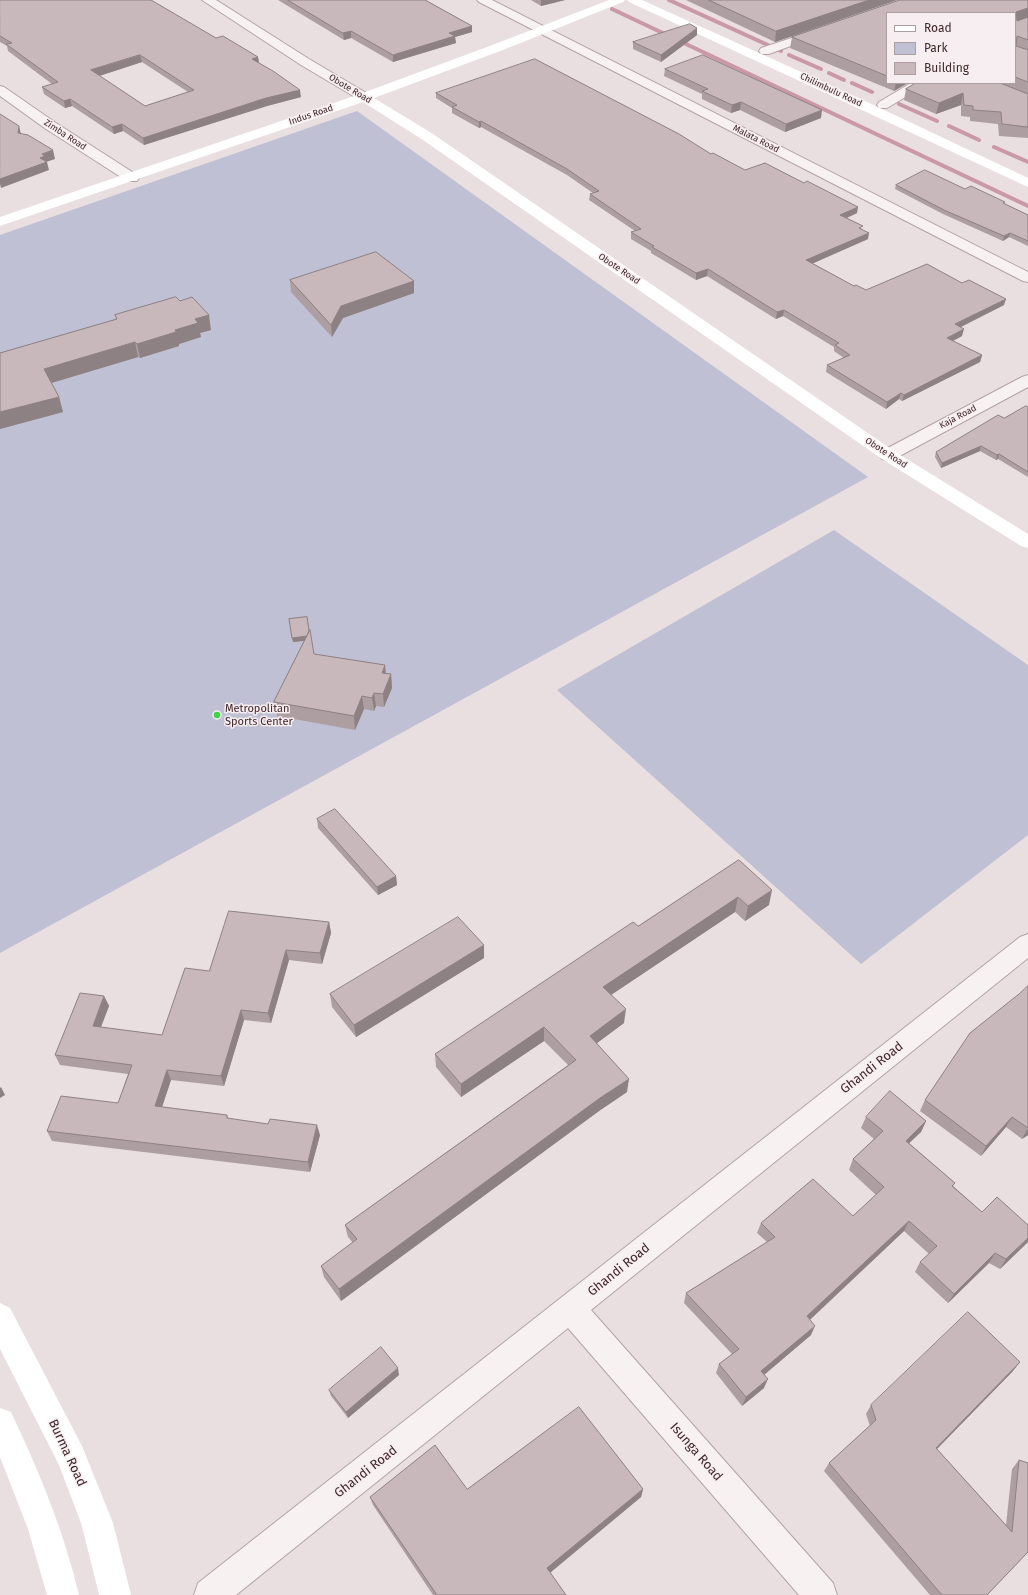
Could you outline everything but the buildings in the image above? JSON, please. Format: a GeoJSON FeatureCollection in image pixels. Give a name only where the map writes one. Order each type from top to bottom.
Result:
{"type":"FeatureCollection","features":[{"type":"Feature","properties":{"kind":"street","name":"Obote Road"},"geometry":{"type":"LineString","coordinates":[[208,0],[305,62],[428,137],[888,455],[1028,542]]}},
{"type":"Feature","properties":{"kind":"street","name":"Malata Road"},"geometry":{"type":"LineString","coordinates":[[483,0],[1028,278]]}},
{"type":"Feature","properties":{"kind":"street","name":"Indus Road"},"geometry":{"type":"LineString","coordinates":[[0,222],[132,178],[364,97],[619,0]]}},
{"type":"Feature","properties":{"kind":"street","name":"Chilimbulu Road"},"geometry":{"type":"LineString","coordinates":[[633,0],[845,96],[1028,183]]}},
{"type":"Feature","properties":{"kind":"street","name":"Chilimbulu Road"},"geometry":{"type":"LineString","coordinates":[[655,0],[1028,171]]}},
{"type":"Feature","properties":{"kind":"street"},"geometry":{"type":"LineString","coordinates":[[765,51],[832,28]]}},
{"type":"Feature","properties":{"kind":"street"},"geometry":{"type":"LineString","coordinates":[[883,105],[918,84]]}},
{"type":"Feature","properties":{"kind":"street","name":"Zimba Road"},"geometry":{"type":"LineString","coordinates":[[0,90],[51,126],[132,178]]}},
{"type":"Feature","properties":{"kind":"street","name":"Kaja Road"},"geometry":{"type":"LineString","coordinates":[[888,455],[1028,380]]}},
{"type":"Feature","properties":{"kind":"street","name":"Ghandi Road"},"geometry":{"type":"LineString","coordinates":[[210,1595],[1028,944]]}},
{"type":"Feature","properties":{"kind":"street","name":"Isunga Road"},"geometry":{"type":"LineString","coordinates":[[570,1309],[822,1595]]}},
{"type":"Feature","properties":{"kind":"street","name":"Burma Road"},"geometry":{"type":"LineString","coordinates":[[0,1318],[71,1457],[96,1523],[116,1595]]}},
{"type":"Feature","properties":{"kind":"street"},"geometry":{"type":"LineString","coordinates":[[0,1423],[33,1494],[56,1561],[63,1595]]}},
{"type":"Feature","properties":{"kind":"green space","name":"Metropolitan Sports Center"},"geometry":{"type":"Polygon","coordinates":[[[357,111],[868,477],[0,953],[0,235],[357,111]]]}},
{"type":"Feature","properties":{"kind":"green space"},"geometry":{"type":"Polygon","coordinates":[[[834,530],[1028,665],[1028,835],[861,964],[557,690],[834,530]]]}},
{"type":"Feature","properties":{"kind":"waterway"},"geometry":{"type":"LineString","coordinates":[[669,0],[781,51]]}},
{"type":"Feature","properties":{"kind":"waterway"},"geometry":{"type":"LineString","coordinates":[[612,9],[1028,206]]}},
{"type":"Feature","properties":{"kind":"waterway"},"geometry":{"type":"LineString","coordinates":[[789,55],[821,69]]}},
{"type":"Feature","properties":{"kind":"waterway"},"geometry":{"type":"LineString","coordinates":[[829,73],[844,80]]}},
{"type":"Feature","properties":{"kind":"waterway"},"geometry":{"type":"LineString","coordinates":[[852,83],[872,92]]}},
{"type":"Feature","properties":{"kind":"waterway"},"geometry":{"type":"LineString","coordinates":[[899,104],[937,121]]}},
{"type":"Feature","properties":{"kind":"waterway"},"geometry":{"type":"LineString","coordinates":[[949,126],[979,140]]}},
{"type":"Feature","properties":{"kind":"waterway"},"geometry":{"type":"LineString","coordinates":[[994,147],[1028,162]]}},
{"type":"Feature","properties":{"kind":"place","name":"Metropolitan Sports Center"},"geometry":{"type":"Point","coordinates":[217,715]}}]}
